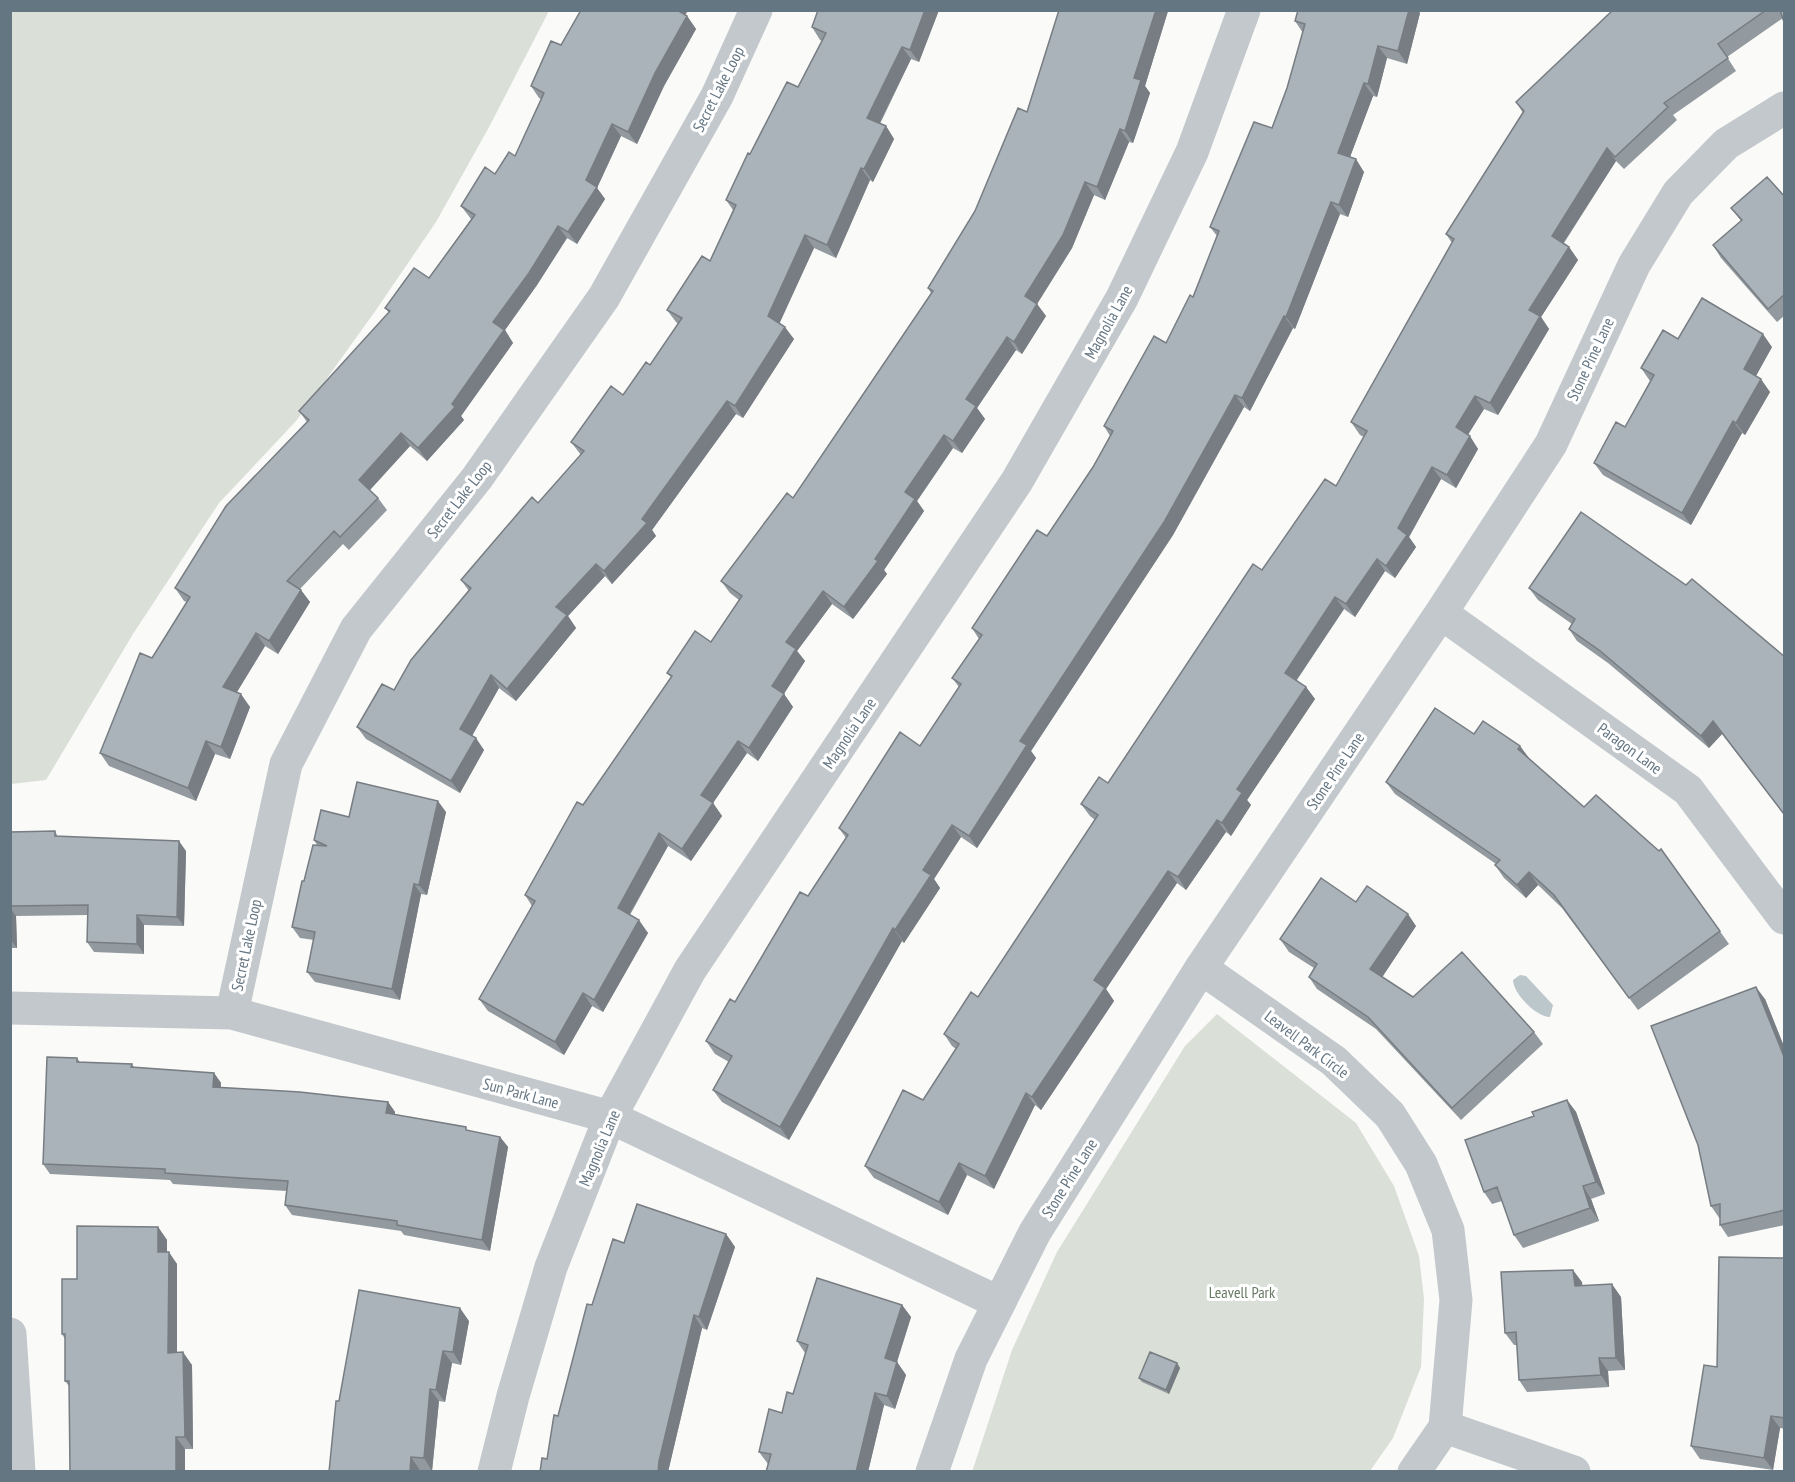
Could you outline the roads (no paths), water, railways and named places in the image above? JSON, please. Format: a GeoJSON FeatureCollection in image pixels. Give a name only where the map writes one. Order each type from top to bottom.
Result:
{"type":"FeatureCollection","features":[{"type":"Feature","properties":{"kind":"street","name":"Secret Lake Loop"},"geometry":{"type":"LineString","coordinates":[[232,1013],[286,764],[356,629],[477,478],[604,297],[717,96],[756,10]]}},
{"type":"Feature","properties":{"kind":"street","name":"Magnolia Lane"},"geometry":{"type":"LineString","coordinates":[[494,1472],[513,1396],[551,1267],[610,1117],[690,970],[1017,481],[1122,298],[1192,152],[1244,10]]}},
{"type":"Feature","properties":{"kind":"street","name":"Stone Pine Lane"},"geometry":{"type":"LineString","coordinates":[[932,1472],[971,1359],[1035,1232],[1201,968],[1441,613],[1551,444],[1634,265],[1678,193],[1726,144],[1785,108]]}},
{"type":"Feature","properties":{"kind":"street","name":"Paragon Lane"},"geometry":{"type":"LineString","coordinates":[[1441,613],[1688,790],[1785,918]]}},
{"type":"Feature","properties":{"kind":"street","name":"Leavell Park Circle"},"geometry":{"type":"LineString","coordinates":[[1201,968],[1334,1060],[1390,1115],[1421,1164],[1448,1230],[1456,1300],[1444,1427],[1414,1472]]}},
{"type":"Feature","properties":{"kind":"street","name":"Sun Park Lane"},"geometry":{"type":"LineString","coordinates":[[10,1008],[232,1013],[610,1117],[998,1302]]}},
{"type":"Feature","properties":{"kind":"street"},"geometry":{"type":"LineString","coordinates":[[10,1334],[19,1472]]}},
{"type":"Feature","properties":{"kind":"street"},"geometry":{"type":"LineString","coordinates":[[1444,1427],[1574,1472]]}},
{"type":"Feature","properties":{"kind":"park label","name":"Leavell Park"},"geometry":{"type":"Point","coordinates":[1242,1292]}}]}
